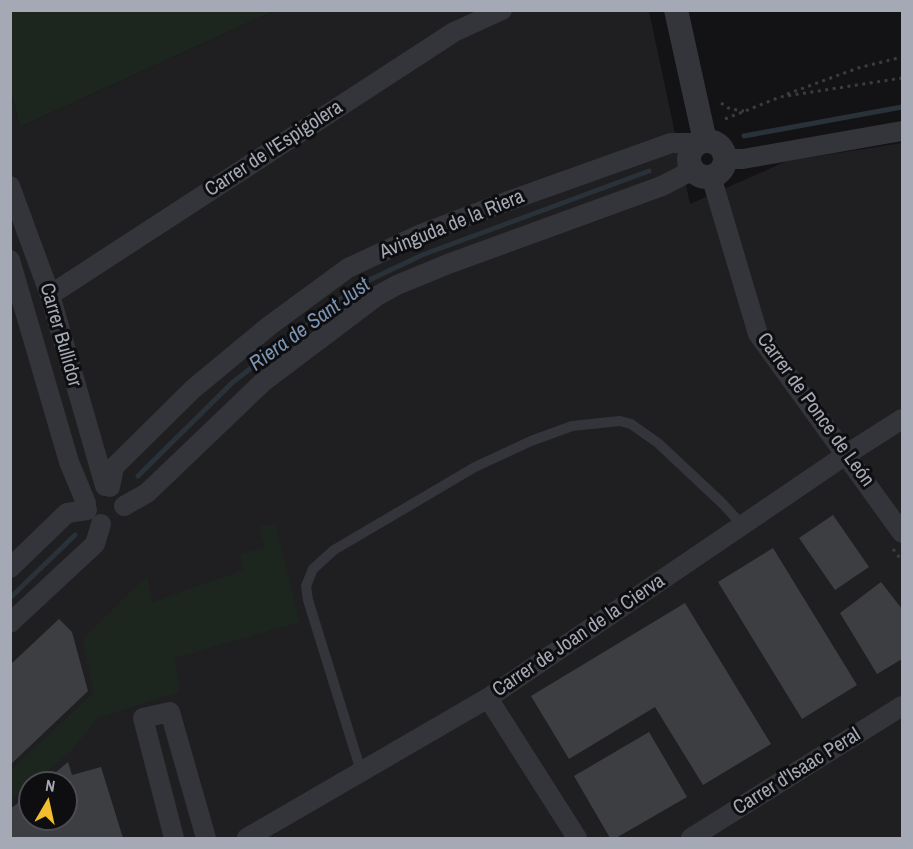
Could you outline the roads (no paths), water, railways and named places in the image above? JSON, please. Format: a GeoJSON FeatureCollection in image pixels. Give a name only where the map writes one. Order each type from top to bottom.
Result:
{"type":"FeatureCollection","features":[{"type":"Feature","properties":{"kind":"street","name":"Carrer de l'Espigolera"},"geometry":{"type":"LineString","coordinates":[[50,295],[454,32],[502,10]]}},
{"type":"Feature","properties":{"kind":"street"},"geometry":{"type":"LineString","coordinates":[[676,10],[701,142]]}},
{"type":"Feature","properties":{"kind":"street","name":"Avinguda de la Riera"},"geometry":{"type":"LineString","coordinates":[[124,506],[147,493],[263,382],[377,296],[397,285],[448,264],[710,168],[742,159],[903,131]]}},
{"type":"Feature","properties":{"kind":"street"},"geometry":{"type":"LineString","coordinates":[[701,142],[719,145],[710,168],[689,156],[701,142]]}},
{"type":"Feature","properties":{"kind":"street","name":"Avinguda de la Riera"},"geometry":{"type":"LineString","coordinates":[[108,486],[114,467],[193,389],[269,326],[348,268],[422,234],[500,204],[671,143],[701,142]]}},
{"type":"Feature","properties":{"kind":"street","name":"Carrer de Ponce de León"},"geometry":{"type":"LineString","coordinates":[[710,168],[758,334],[903,532]]}},
{"type":"Feature","properties":{"kind":"street","name":"Carrer Bullidor"},"geometry":{"type":"LineString","coordinates":[[10,186],[50,295],[108,486]]}},
{"type":"Feature","properties":{"kind":"street","name":"Carrer Bullidor"},"geometry":{"type":"LineString","coordinates":[[10,260],[69,462],[86,506]]}},
{"type":"Feature","properties":{"kind":"street","name":"Carrer de Joan de la Cierva"},"geometry":{"type":"LineString","coordinates":[[247,838],[488,698],[847,454],[903,419]]}},
{"type":"Feature","properties":{"kind":"street"},"geometry":{"type":"LineString","coordinates":[[10,568],[67,513],[86,506],[92,491],[108,486],[120,493],[124,506],[117,520],[101,524],[93,520],[86,506]]}},
{"type":"Feature","properties":{"kind":"street"},"geometry":{"type":"LineString","coordinates":[[10,624],[94,544],[101,524]]}},
{"type":"Feature","properties":{"kind":"street"},"geometry":{"type":"LineString","coordinates":[[488,698],[577,838]]}},
{"type":"Feature","properties":{"kind":"street","name":"Carrer d'Isaac Peral"},"geometry":{"type":"LineString","coordinates":[[691,838],[903,706]]}},
{"type":"Feature","properties":{"kind":"street"},"geometry":{"type":"LineString","coordinates":[[174,838],[143,718],[170,712],[206,838]]}},
{"type":"Feature","properties":{"kind":"lane"},"geometry":{"type":"LineString","coordinates":[[361,771],[308,600],[306,585],[313,569],[334,550],[475,467],[531,441],[572,426],[620,421],[631,424],[658,443],[742,525]]}},
{"type":"Feature","properties":{"kind":"waterway","name":"Riera de Sant Just"},"geometry":{"type":"LineString","coordinates":[[744,136],[902,107]]}},
{"type":"Feature","properties":{"kind":"waterway","name":"Riera de Sant Just"},"geometry":{"type":"LineString","coordinates":[[138,476],[233,382],[359,285],[422,255],[649,171]]}},
{"type":"Feature","properties":{"kind":"waterway","name":"Riera de Sant Just"},"geometry":{"type":"LineString","coordinates":[[10,598],[75,535]]}}]}
